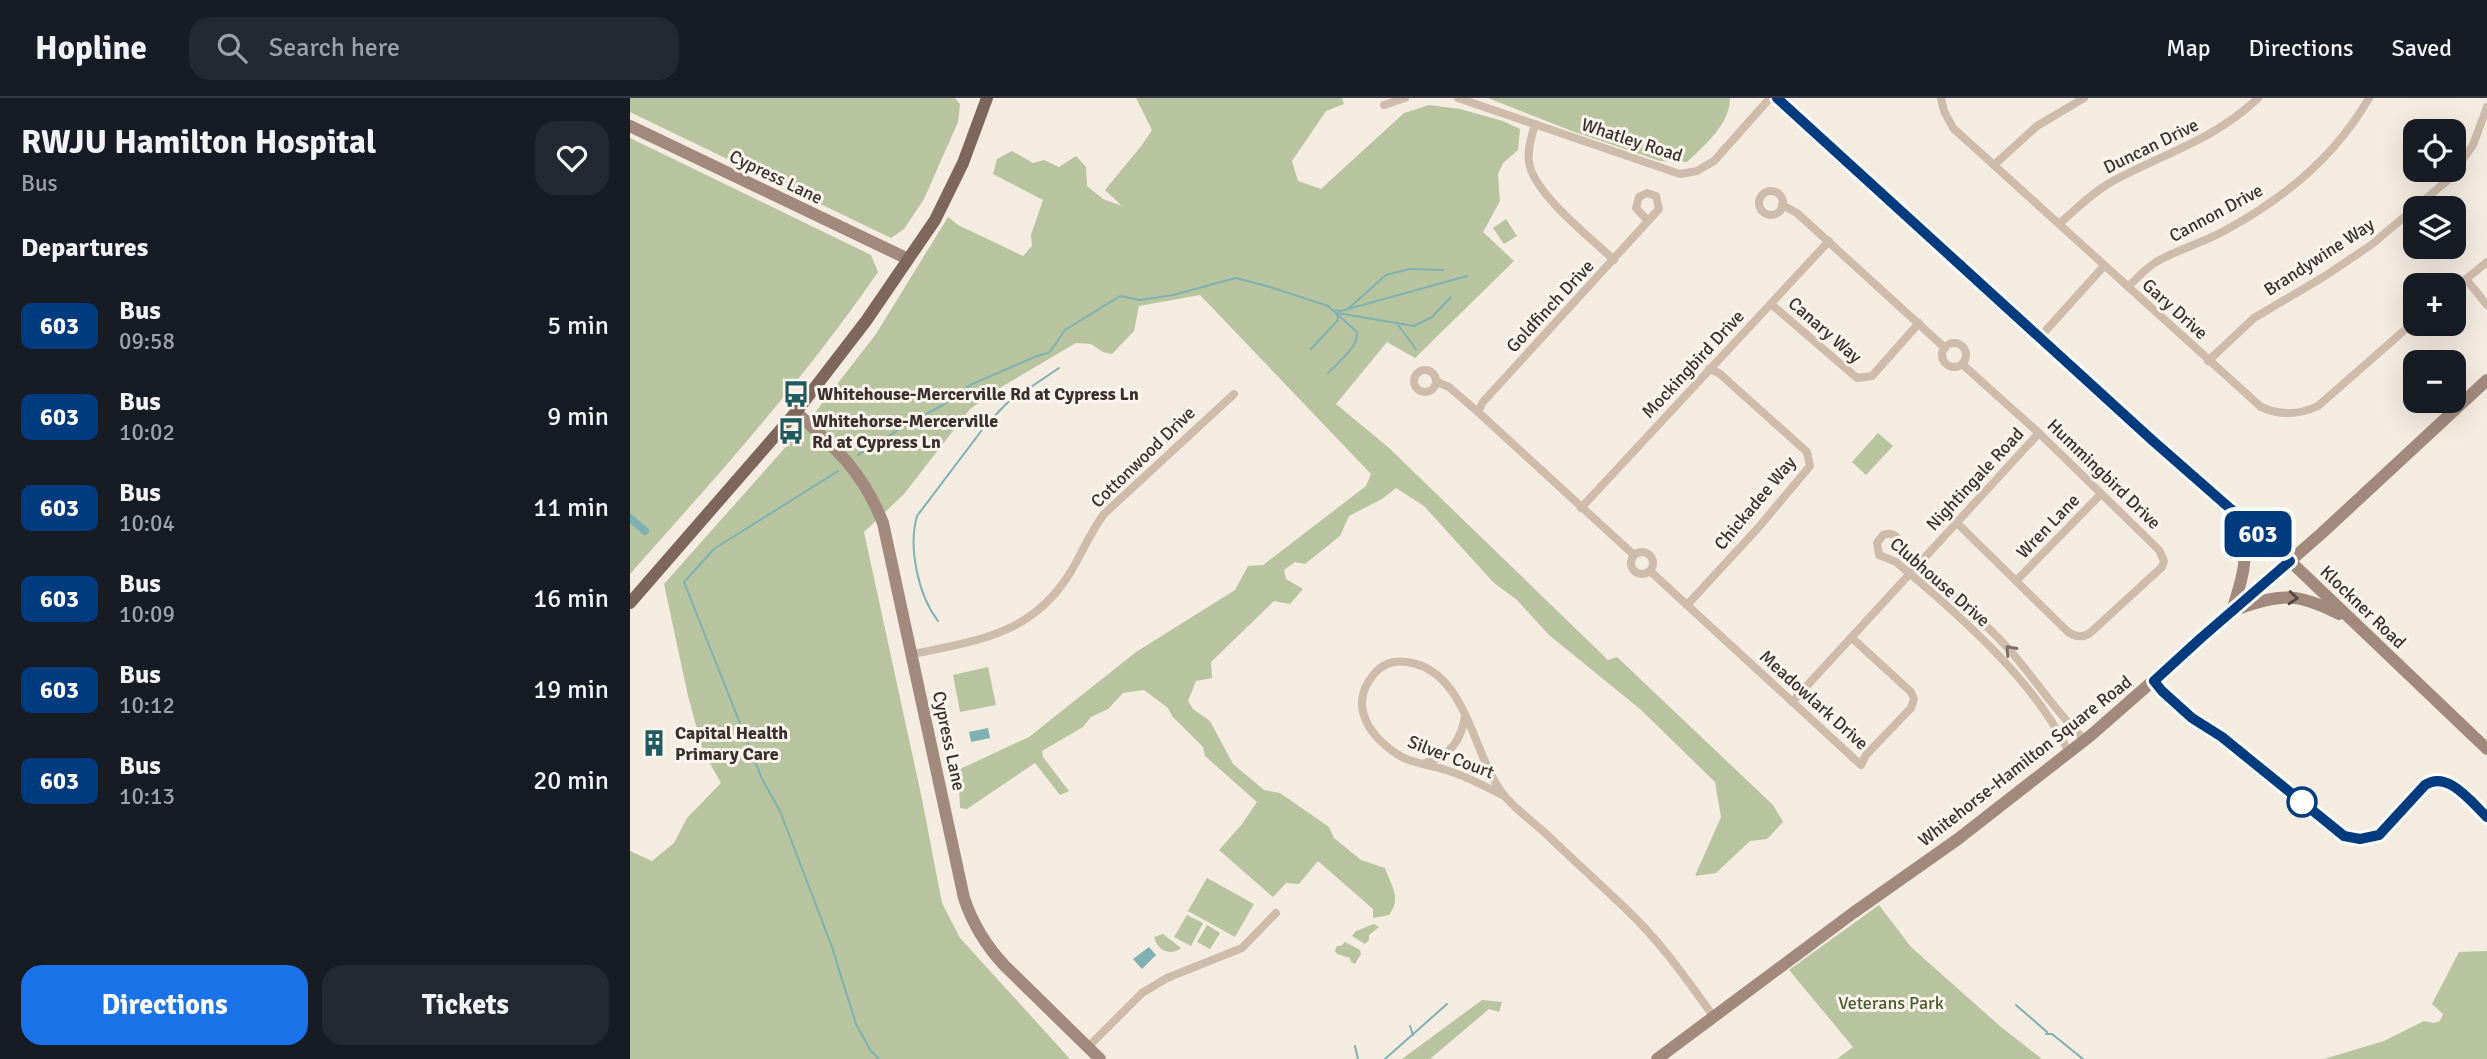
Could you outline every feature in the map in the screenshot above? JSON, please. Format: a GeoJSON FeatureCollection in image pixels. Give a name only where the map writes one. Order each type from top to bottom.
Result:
{"type":"FeatureCollection","features":[{"type":"Feature","properties":{"kind":"main road"},"geometry":{"type":"LineString","coordinates":[[630,603],[796,412],[849,344],[935,220],[971,144],[987,98]]}},
{"type":"Feature","properties":{"kind":"street"},"geometry":{"type":"LineString","coordinates":[[1384,105],[1405,98]]}},
{"type":"Feature","properties":{"kind":"street","name":"Whatley Road"},"geometry":{"type":"LineString","coordinates":[[1458,98],[1669,171],[1689,173],[1714,161],[1770,98]]}},
{"type":"Feature","properties":{"kind":"street","name":"Klockner Road"},"geometry":{"type":"LineString","coordinates":[[1777,98],[2039,338],[2290,561],[2487,749]]}},
{"type":"Feature","properties":{"kind":"street","name":"Gary Drive"},"geometry":{"type":"LineString","coordinates":[[1941,98],[1944,111],[1954,128],[2261,407],[2279,413],[2309,410],[2326,400],[2403,332]]}},
{"type":"Feature","properties":{"kind":"street"},"geometry":{"type":"LineString","coordinates":[[1994,165],[2037,126],[2084,98]]}},
{"type":"Feature","properties":{"kind":"street","name":"Duncan Drive"},"geometry":{"type":"LineString","coordinates":[[2059,224],[2102,188],[2199,141],[2231,121],[2258,98]]}},
{"type":"Feature","properties":{"kind":"street","name":"Cannon Drive"},"geometry":{"type":"LineString","coordinates":[[2128,287],[2156,262],[2222,232],[2288,191],[2333,149],[2369,98]]}},
{"type":"Feature","properties":{"kind":"street","name":"Brandywine Way"},"geometry":{"type":"LineString","coordinates":[[2208,361],[2254,318],[2371,245],[2448,180],[2473,145],[2487,107]]}},
{"type":"Feature","properties":{"kind":"street"},"geometry":{"type":"LineString","coordinates":[[1535,124],[1528,155],[1535,181],[1551,200],[1614,260]]}},
{"type":"Feature","properties":{"kind":"street","name":"Cypress Lane"},"geometry":{"type":"LineString","coordinates":[[630,126],[908,259]]}},
{"type":"Feature","properties":{"kind":"street","name":"Hummingbird Drive"},"geometry":{"type":"LineString","coordinates":[[1782,205],[1797,213],[1945,348]]}},
{"type":"Feature","properties":{"kind":"street","name":"Goldfinch Drive"},"geometry":{"type":"LineString","coordinates":[[1478,412],[1483,402],[1648,221]]}},
{"type":"Feature","properties":{"kind":"street","name":"Mockingbird Drive"},"geometry":{"type":"LineString","coordinates":[[1581,508],[1829,242]]}},
{"type":"Feature","properties":{"kind":"street"},"geometry":{"type":"LineString","coordinates":[[2487,262],[2466,279],[2487,305]]}},
{"type":"Feature","properties":{"kind":"street"},"geometry":{"type":"LineString","coordinates":[[2039,338],[2104,266]]}},
{"type":"Feature","properties":{"kind":"street","name":"Canary Way"},"geometry":{"type":"LineString","coordinates":[[1771,304],[1857,379],[1872,376],[1919,323]]}},
{"type":"Feature","properties":{"kind":"street","name":"Hummingbird Drive"},"geometry":{"type":"LineString","coordinates":[[1955,343],[1962,346],[1966,357],[1962,364],[1955,367],[1948,365],[1943,359],[1945,348],[1955,343]]}},
{"type":"Feature","properties":{"kind":"street","name":"Hummingbird Drive"},"geometry":{"type":"LineString","coordinates":[[1957,523],[2068,632],[2084,637],[2162,567],[2164,561],[2159,550],[2039,433],[1962,364]]}},
{"type":"Feature","properties":{"kind":"street","name":"Chickadee Way"},"geometry":{"type":"LineString","coordinates":[[1687,605],[1758,528],[1810,466],[1807,452],[1719,373],[1709,369]]}},
{"type":"Feature","properties":{"kind":"street","name":"Whitehorse-Hamilton Square Road"},"geometry":{"type":"LineString","coordinates":[[1657,1059],[1958,839],[2085,740],[2290,561],[2487,380]]}},
{"type":"Feature","properties":{"kind":"street","name":"Meadowlark Drive"},"geometry":{"type":"LineString","coordinates":[[1437,383],[1449,387],[1478,412],[1634,555]]}},
{"type":"Feature","properties":{"kind":"street","name":"Cottonwood Drive"},"geometry":{"type":"LineString","coordinates":[[913,654],[989,638],[1033,615],[1063,583],[1104,514],[1234,394]]}},
{"type":"Feature","properties":{"kind":"street","name":"Cypress Lane"},"geometry":{"type":"LineString","coordinates":[[796,412],[848,461],[877,506],[888,536],[964,898],[972,920],[994,955],[1100,1059]]}},
{"type":"Feature","properties":{"kind":"street","name":"Nightingale Road"},"geometry":{"type":"LineString","coordinates":[[1793,702],[2039,433]]}},
{"type":"Feature","properties":{"kind":"street","name":"Wren Lane"},"geometry":{"type":"LineString","coordinates":[[2017,580],[2101,495]]}},
{"type":"Feature","properties":{"kind":"street"},"geometry":{"type":"LineString","coordinates":[[2231,611],[2244,575],[2246,561],[2238,516]]}},
{"type":"Feature","properties":{"kind":"street","name":"Clubhouse Drive"},"geometry":{"type":"LineString","coordinates":[[2069,753],[2060,733],[2023,684],[1986,642],[1896,562],[1879,555],[1876,550],[1879,538],[1887,534],[1898,537],[1905,552],[2003,643],[2069,726],[2085,740]]}},
{"type":"Feature","properties":{"kind":"street","name":"Meadowlark Drive"},"geometry":{"type":"LineString","coordinates":[[1643,552],[1650,555],[1653,561],[1650,571],[1644,574],[1634,571],[1631,565],[1634,555],[1643,552]]}},
{"type":"Feature","properties":{"kind":"street","name":"Meadowlark Drive"},"geometry":{"type":"LineString","coordinates":[[1650,571],[1861,765],[1866,755],[1911,708],[1914,699],[1911,692],[1852,638]]}},
{"type":"Feature","properties":{"kind":"street"},"geometry":{"type":"LineString","coordinates":[[2231,611],[2275,597],[2298,598],[2313,601],[2352,620]]}},
{"type":"Feature","properties":{"kind":"street","name":"Silver Court"},"geometry":{"type":"LineString","coordinates":[[1504,796],[1482,758],[1462,705],[1451,690],[1434,674],[1417,664],[1390,662],[1374,673],[1362,697],[1363,712],[1368,725],[1401,756],[1466,777],[1504,796],[1647,930],[1714,1017]]}},
{"type":"Feature","properties":{"kind":"street"},"geometry":{"type":"LineString","coordinates":[[2023,684],[2032,677]]}},
{"type":"Feature","properties":{"kind":"street"},"geometry":{"type":"LineString","coordinates":[[2041,708],[2051,700]]}},
{"type":"Feature","properties":{"kind":"street"},"geometry":{"type":"LineString","coordinates":[[1424,763],[1441,757],[1455,745],[1460,738],[1465,716]]}},
{"type":"Feature","properties":{"kind":"street"},"geometry":{"type":"LineString","coordinates":[[1087,1047],[1142,993],[1167,978],[1232,954],[1242,948],[1276,913]]}},
{"type":"Feature","properties":{"kind":"green space"},"geometry":{"type":"Polygon","coordinates":[[[630,98],[955,98],[960,104],[958,122],[924,199],[904,229],[891,238],[630,112],[630,98]]]}},
{"type":"Feature","properties":{"kind":"green space"},"geometry":{"type":"Polygon","coordinates":[[[1136,98],[1342,98],[1344,104],[1326,111],[1292,161],[1298,181],[1321,189],[1404,113],[1429,105],[1460,109],[1503,121],[1520,129],[1518,150],[1503,163],[1498,174],[1500,201],[1483,232],[1514,261],[1415,358],[1387,342],[1336,404],[1388,447],[1608,660],[1617,657],[1773,805],[1783,822],[1767,839],[1750,841],[1716,873],[1695,876],[1721,817],[1715,782],[1640,709],[1549,635],[1517,600],[1494,583],[1424,506],[1396,488],[1382,499],[1349,516],[1340,536],[1305,564],[1295,562],[1284,570],[1286,579],[1303,589],[1290,604],[1274,601],[1211,662],[1212,678],[1196,681],[1188,701],[1193,709],[1210,721],[1233,764],[1264,790],[1280,793],[1329,827],[1334,838],[1361,860],[1385,868],[1395,898],[1389,915],[1373,918],[1373,909],[1318,861],[1299,884],[1286,883],[1273,897],[1219,850],[1257,802],[1205,756],[1203,747],[1172,716],[1168,708],[1144,690],[1123,693],[1108,709],[1091,717],[1083,727],[1042,751],[1043,757],[1069,791],[1060,795],[1035,763],[967,809],[960,808],[958,770],[1029,737],[1136,652],[1235,590],[1248,566],[1263,565],[1366,486],[1371,474],[1200,295],[1139,306],[1134,331],[1112,354],[1091,344],[1076,343],[970,409],[904,494],[864,532],[942,903],[960,938],[1070,1059],[630,1059],[630,851],[652,861],[674,843],[687,818],[721,783],[703,751],[664,584],[807,423],[876,334],[948,217],[958,225],[1023,256],[1032,246],[1031,235],[1043,200],[993,174],[997,159],[1012,151],[1033,163],[1044,160],[1059,167],[1076,156],[1086,167],[1087,186],[1103,199],[1122,206],[1105,190],[1152,130],[1136,98]]]}},
{"type":"Feature","properties":{"kind":"green space"},"geometry":{"type":"Polygon","coordinates":[[[1488,98],[1730,98],[1726,117],[1721,125],[1687,162],[1660,161],[1488,98]]]}},
{"type":"Feature","properties":{"kind":"green space"},"geometry":{"type":"Polygon","coordinates":[[[630,138],[871,255],[878,272],[790,389],[630,574],[630,138]]]}},
{"type":"Feature","properties":{"kind":"green space"},"geometry":{"type":"Polygon","coordinates":[[[1506,219],[1517,236],[1504,244],[1493,228],[1506,219]]]}},
{"type":"Feature","properties":{"kind":"green space"},"geometry":{"type":"Polygon","coordinates":[[[1878,433],[1893,446],[1866,475],[1852,462],[1878,433]]]}},
{"type":"Feature","properties":{"kind":"green space"},"geometry":{"type":"Polygon","coordinates":[[[988,667],[996,705],[960,712],[953,675],[988,667]]]}},
{"type":"Feature","properties":{"kind":"green space"},"geometry":{"type":"Polygon","coordinates":[[[1207,878],[1254,904],[1235,937],[1188,911],[1207,878]]]}},
{"type":"Feature","properties":{"kind":"green space","name":"Veterans Park"},"geometry":{"type":"Polygon","coordinates":[[[1879,905],[1911,947],[2001,1027],[2042,1059],[1837,1059],[1853,1047],[1789,970],[1879,905]]]}},
{"type":"Feature","properties":{"kind":"green space"},"geometry":{"type":"Polygon","coordinates":[[[1187,915],[1203,923],[1191,946],[1174,937],[1187,915]]]}},
{"type":"Feature","properties":{"kind":"green space"},"geometry":{"type":"Polygon","coordinates":[[[1374,924],[1379,927],[1369,935],[1365,944],[1352,936],[1356,931],[1374,924]]]}},
{"type":"Feature","properties":{"kind":"green space"},"geometry":{"type":"Polygon","coordinates":[[[1207,925],[1220,933],[1210,949],[1197,942],[1207,925]]]}},
{"type":"Feature","properties":{"kind":"green space"},"geometry":{"type":"Polygon","coordinates":[[[1163,934],[1181,948],[1173,952],[1161,949],[1154,937],[1163,934]]]}},
{"type":"Feature","properties":{"kind":"green space"},"geometry":{"type":"Polygon","coordinates":[[[1345,942],[1360,950],[1361,954],[1355,964],[1350,958],[1335,951],[1337,946],[1345,942]]]}},
{"type":"Feature","properties":{"kind":"green space"},"geometry":{"type":"Polygon","coordinates":[[[2487,951],[2487,1059],[2324,1059],[2384,1041],[2424,1021],[2440,1021],[2443,1014],[2432,1004],[2459,952],[2487,951]]]}},
{"type":"Feature","properties":{"kind":"green space"},"geometry":{"type":"Polygon","coordinates":[[[1482,1000],[1502,1002],[1499,1012],[1489,1009],[1430,1059],[1402,1059],[1482,1000]]]}},
{"type":"Feature","properties":{"kind":"water"},"geometry":{"type":"Polygon","coordinates":[[[988,728],[990,738],[971,742],[969,732],[988,728]]]}},
{"type":"Feature","properties":{"kind":"water"},"geometry":{"type":"Polygon","coordinates":[[[1149,947],[1156,955],[1142,969],[1133,959],[1149,947]]]}},
{"type":"Feature","properties":{"kind":"waterway"},"geometry":{"type":"LineString","coordinates":[[1349,308],[1386,275],[1410,269],[1443,270]]}},
{"type":"Feature","properties":{"kind":"waterway"},"geometry":{"type":"LineString","coordinates":[[1336,310],[1341,311],[1467,276]]}},
{"type":"Feature","properties":{"kind":"waterway"},"geometry":{"type":"LineString","coordinates":[[858,455],[943,405],[970,385],[1050,352],[1065,330],[1120,296],[1140,300],[1173,295],[1236,278],[1328,306],[1357,332],[1351,349],[1328,373]]}},
{"type":"Feature","properties":{"kind":"waterway"},"geometry":{"type":"LineString","coordinates":[[1311,349],[1338,320],[1337,313],[1414,326],[1432,317],[1451,297]]}},
{"type":"Feature","properties":{"kind":"waterway"},"geometry":{"type":"LineString","coordinates":[[1398,325],[1416,349]]}},
{"type":"Feature","properties":{"kind":"waterway"},"geometry":{"type":"LineString","coordinates":[[938,621],[920,585],[914,556],[917,516],[985,426],[1007,403],[1059,368]]}},
{"type":"Feature","properties":{"kind":"waterway"},"geometry":{"type":"LineString","coordinates":[[838,471],[714,549],[684,582],[762,779],[780,811],[832,947],[856,1024],[871,1051],[879,1059]]}},
{"type":"Feature","properties":{"kind":"waterway"},"geometry":{"type":"LineString","coordinates":[[630,518],[645,531]]}},
{"type":"Feature","properties":{"kind":"waterway"},"geometry":{"type":"LineString","coordinates":[[1385,1059],[1447,1004]]}},
{"type":"Feature","properties":{"kind":"waterway"},"geometry":{"type":"LineString","coordinates":[[2016,1005],[2047,1032]]}},
{"type":"Feature","properties":{"kind":"waterway"},"geometry":{"type":"LineString","coordinates":[[1410,1026],[1413,1035]]}},
{"type":"Feature","properties":{"kind":"waterway"},"geometry":{"type":"LineString","coordinates":[[2046,1034],[2052,1034],[2083,1059]]}},
{"type":"Feature","properties":{"kind":"waterway"},"geometry":{"type":"LineString","coordinates":[[1355,1046],[1358,1059]]}},
{"type":"Feature","properties":{"kind":"bus line","name":"603"},"geometry":{"type":"LineString","coordinates":[[1777,98],[2152,440],[2290,561],[2154,681],[2162,691],[2192,718],[2222,737],[2344,836],[2360,839],[2379,835],[2425,785],[2439,779],[2450,784],[2487,817]]}},
{"type":"Feature","properties":{"kind":"place","name":"Whitehouse-Mercerville Rd at Cypress Ln"},"geometry":{"type":"Point","coordinates":[796,394]}},
{"type":"Feature","properties":{"kind":"place","name":"Whitehorse-Mercerville Rd at Cypress Ln"},"geometry":{"type":"Point","coordinates":[791,431]}},
{"type":"Feature","properties":{"kind":"place","name":"Capital Health Primary Care"},"geometry":{"type":"Point","coordinates":[654,743]}}]}
